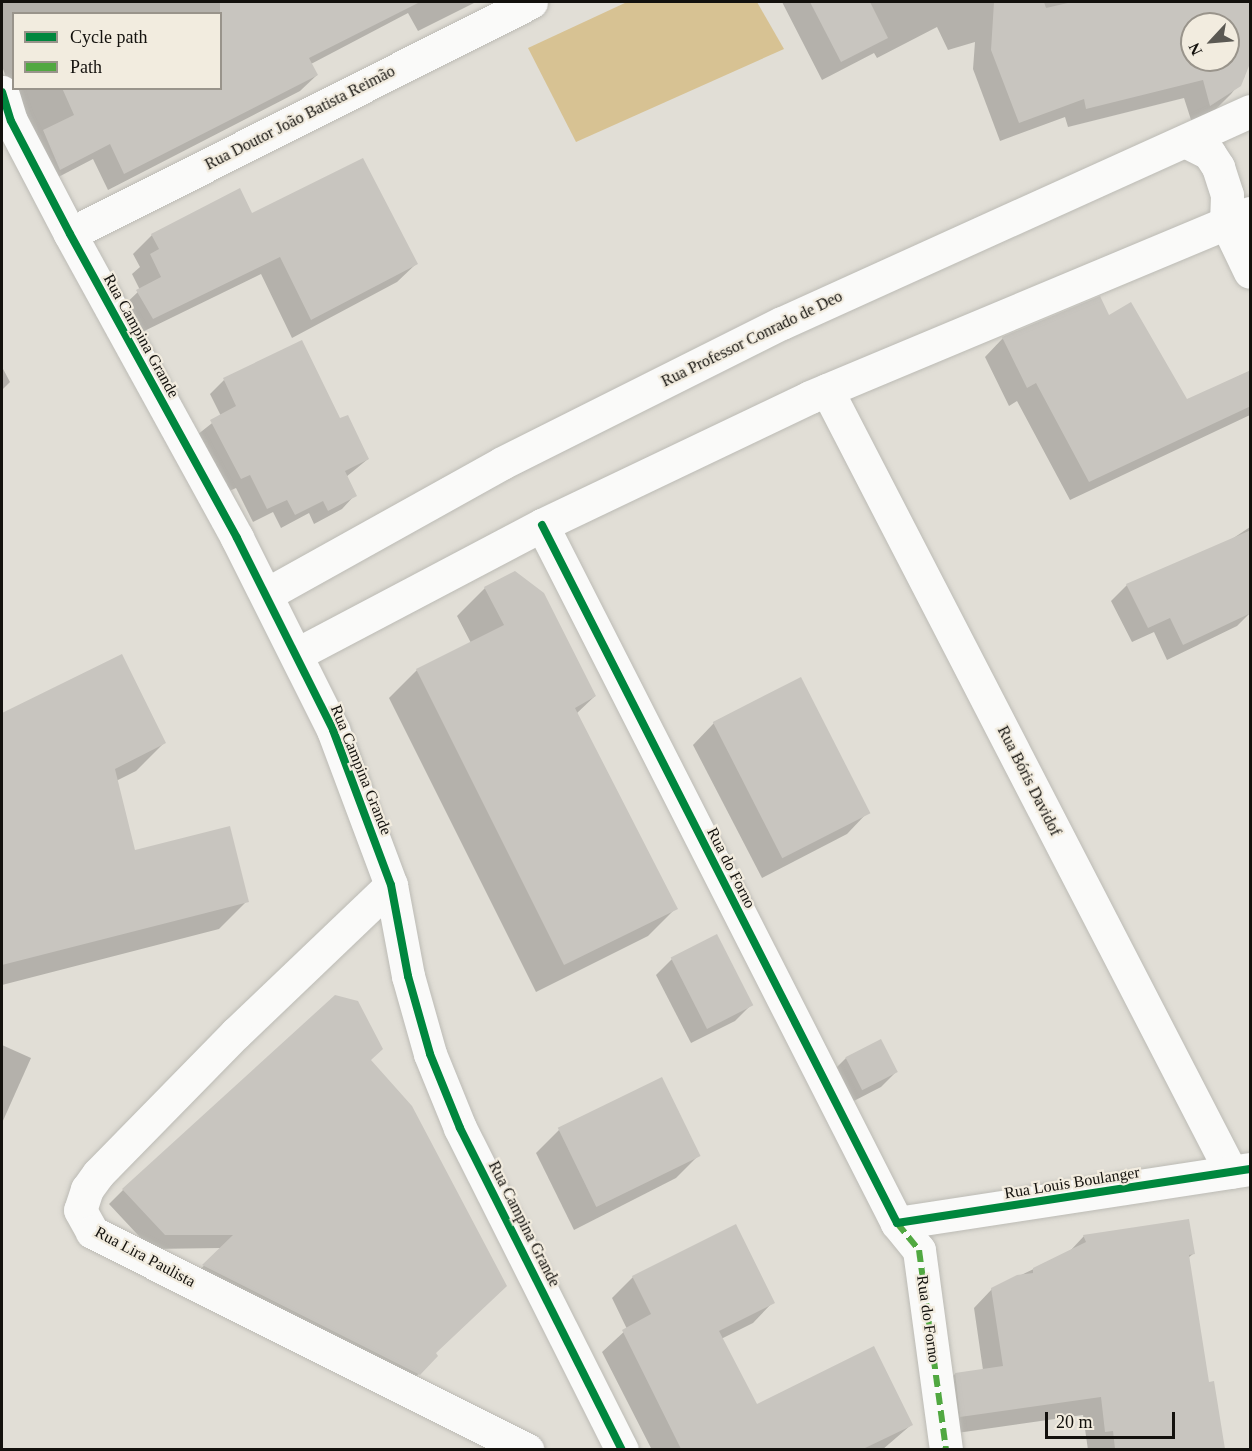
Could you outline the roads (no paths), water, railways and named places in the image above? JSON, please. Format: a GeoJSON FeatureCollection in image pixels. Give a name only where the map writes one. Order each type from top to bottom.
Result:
{"type":"FeatureCollection","features":[{"type":"Feature","properties":{"kind":"street","name":"Rua Doutor João Batista Reimão"},"geometry":{"type":"LineString","coordinates":[[70,234],[531,2]]}},
{"type":"Feature","properties":{"kind":"street","name":"Rua Campina Grande"},"geometry":{"type":"LineString","coordinates":[[2,92],[12,121],[70,234],[267,594],[297,654],[357,790],[391,885],[411,987],[430,1054],[460,1128],[622,1449]]}},
{"type":"Feature","properties":{"kind":"street","name":"Rua Professor Conrado de Deo"},"geometry":{"type":"LineString","coordinates":[[267,594],[502,463],[782,322],[1187,142],[1251,111]]}},
{"type":"Feature","properties":{"kind":"street"},"geometry":{"type":"LineString","coordinates":[[1187,142],[1209,153],[1218,167],[1227,195],[1242,218],[1251,272]]}},
{"type":"Feature","properties":{"kind":"street"},"geometry":{"type":"LineString","coordinates":[[297,654],[542,525],[828,390],[1242,218]]}},
{"type":"Feature","properties":{"kind":"street","name":"Rua Bóris Davidof"},"geometry":{"type":"LineString","coordinates":[[828,390],[1241,1171]]}},
{"type":"Feature","properties":{"kind":"street","name":"Rua do Forno"},"geometry":{"type":"LineString","coordinates":[[542,525],[897,1223],[919,1250],[946,1449]]}},
{"type":"Feature","properties":{"kind":"street","name":"Rua Lira Paulista"},"geometry":{"type":"LineString","coordinates":[[391,885],[236,1033],[98,1174],[87,1189],[80,1210],[92,1232],[528,1449]]}},
{"type":"Feature","properties":{"kind":"street","name":"Rua Louis Boulanger"},"geometry":{"type":"LineString","coordinates":[[897,1223],[1241,1171]]}}]}
